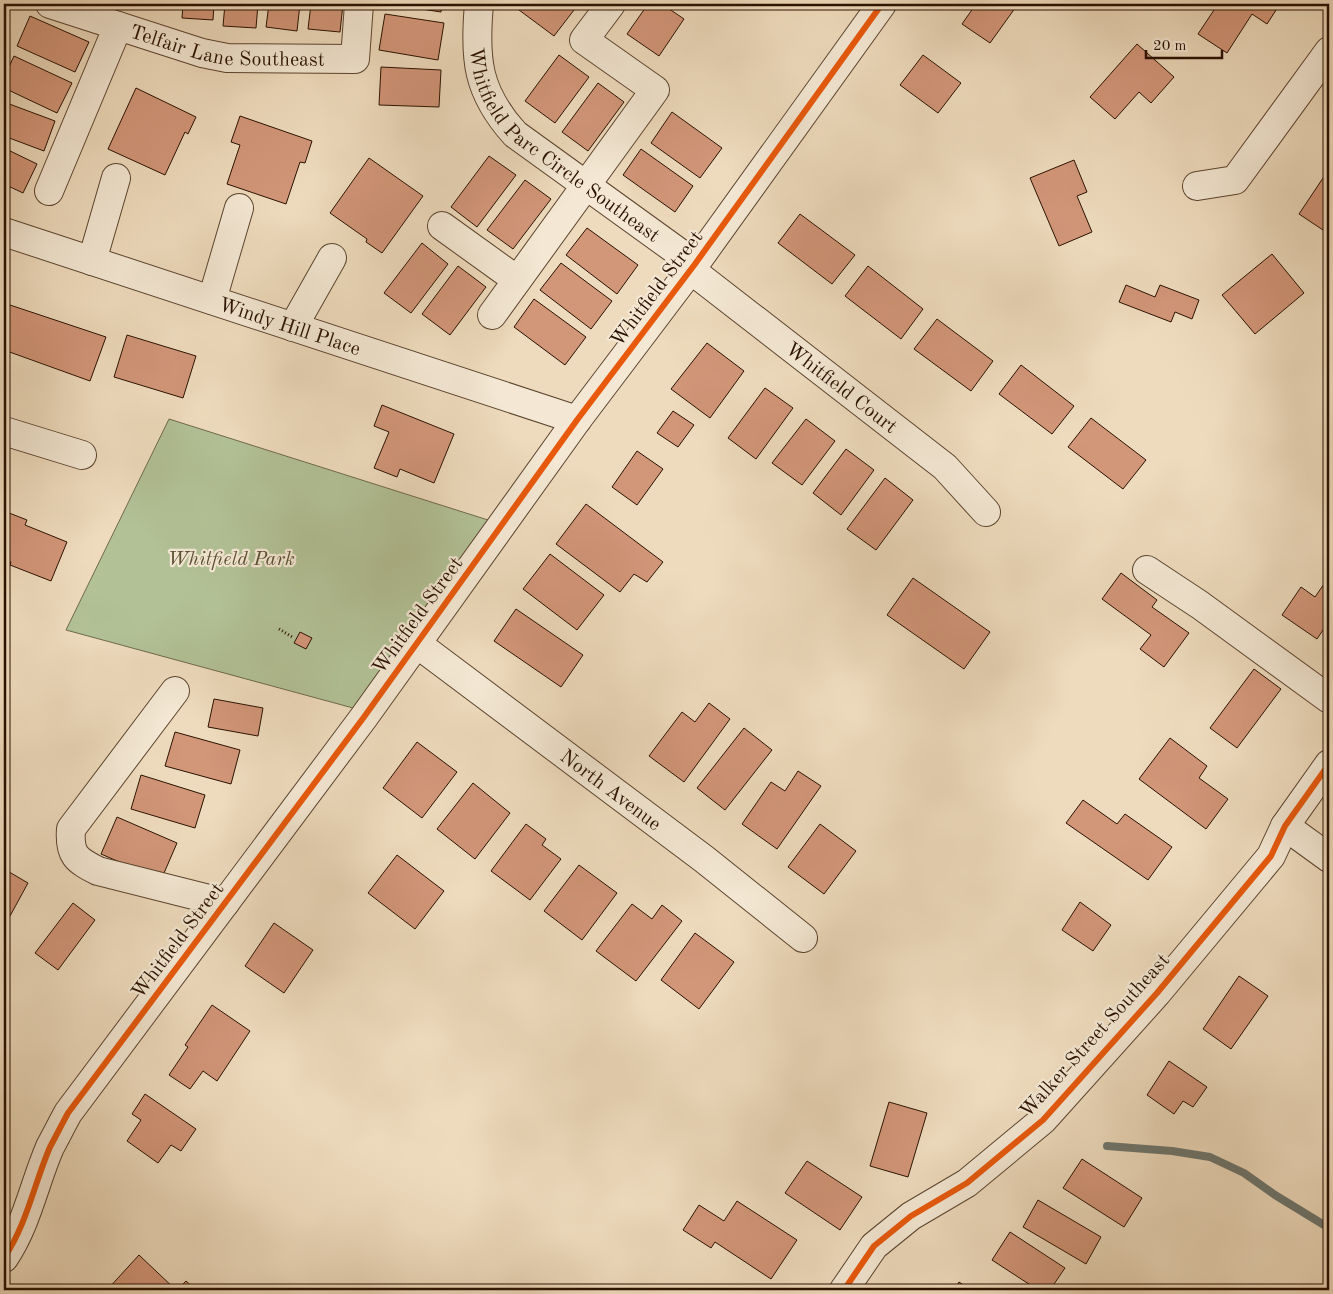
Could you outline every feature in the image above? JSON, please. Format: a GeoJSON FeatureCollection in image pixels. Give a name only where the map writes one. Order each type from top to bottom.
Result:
{"type":"FeatureCollection","features":[{"type":"Feature","properties":{"kind":"street","name":"Telfair Lane Southeast"},"geometry":{"type":"LineString","coordinates":[[50,4],[202,53],[227,58],[355,60],[359,4]]}},
{"type":"Feature","properties":{"kind":"street","name":"Whitfield Parc Circle Southeast"},"geometry":{"type":"LineString","coordinates":[[479,4],[476,39],[478,63],[488,99],[500,118],[515,134],[693,267]]}},
{"type":"Feature","properties":{"kind":"street"},"geometry":{"type":"LineString","coordinates":[[492,315],[654,90],[584,40],[611,4]]}},
{"type":"Feature","properties":{"kind":"street","name":"Whitfield Street"},"geometry":{"type":"LineString","coordinates":[[4,1258],[14,1242],[32,1202],[50,1148],[68,1113],[416,643],[577,420],[693,267],[882,4]]}},
{"type":"Feature","properties":{"kind":"street"},"geometry":{"type":"LineString","coordinates":[[49,191],[118,26]]}},
{"type":"Feature","properties":{"kind":"street"},"geometry":{"type":"LineString","coordinates":[[1197,186],[1235,180],[1329,51]]}},
{"type":"Feature","properties":{"kind":"street"},"geometry":{"type":"LineString","coordinates":[[92,261],[116,178]]}},
{"type":"Feature","properties":{"kind":"street"},"geometry":{"type":"LineString","coordinates":[[212,300],[239,208]]}},
{"type":"Feature","properties":{"kind":"street"},"geometry":{"type":"LineString","coordinates":[[442,226],[517,280]]}},
{"type":"Feature","properties":{"kind":"street","name":"Windy Hill Place"},"geometry":{"type":"LineString","coordinates":[[4,232],[577,420]]}},
{"type":"Feature","properties":{"kind":"street"},"geometry":{"type":"LineString","coordinates":[[293,327],[332,258]]}},
{"type":"Feature","properties":{"kind":"street","name":"Whitfield Court"},"geometry":{"type":"LineString","coordinates":[[693,267],[945,466],[986,512]]}},
{"type":"Feature","properties":{"kind":"street"},"geometry":{"type":"LineString","coordinates":[[4,431],[82,455]]}},
{"type":"Feature","properties":{"kind":"street"},"geometry":{"type":"LineString","coordinates":[[1147,570],[1200,605],[1329,699]]}},
{"type":"Feature","properties":{"kind":"street","name":"North Avenue"},"geometry":{"type":"LineString","coordinates":[[416,643],[704,859],[803,938]]}},
{"type":"Feature","properties":{"kind":"street"},"geometry":{"type":"LineString","coordinates":[[175,691],[71,829],[70,846],[79,861],[98,871],[225,903]]}},
{"type":"Feature","properties":{"kind":"street","name":"Walker Street Southeast"},"geometry":{"type":"LineString","coordinates":[[844,1290],[874,1246],[911,1216],[967,1183],[1043,1120],[1157,993],[1271,856],[1285,826],[1329,764]]}},
{"type":"Feature","properties":{"kind":"street"},"geometry":{"type":"LineString","coordinates":[[1285,826],[1329,858]]}},
{"type":"Feature","properties":{"kind":"path"},"geometry":{"type":"LineString","coordinates":[[279,629],[294,638]]}},
{"type":"Feature","properties":{"kind":"green space","name":"Whitfield Park"},"geometry":{"type":"Polygon","coordinates":[[[169,419],[488,520],[353,708],[66,630],[169,419]]]}},
{"type":"Feature","properties":{"kind":"building"},"geometry":{"type":"Polygon","coordinates":[[[143,4],[172,4],[172,6],[143,4]]]}},
{"type":"Feature","properties":{"kind":"building"},"geometry":{"type":"Polygon","coordinates":[[[183,4],[214,4],[213,20],[182,18],[183,4]]]}},
{"type":"Feature","properties":{"kind":"building"},"geometry":{"type":"Polygon","coordinates":[[[225,4],[258,4],[256,28],[223,26],[225,4]]]}},
{"type":"Feature","properties":{"kind":"building"},"geometry":{"type":"Polygon","coordinates":[[[269,4],[300,4],[297,31],[266,27],[269,4]]]}},
{"type":"Feature","properties":{"kind":"building"},"geometry":{"type":"Polygon","coordinates":[[[311,4],[343,4],[340,32],[308,29],[311,4]]]}},
{"type":"Feature","properties":{"kind":"building"},"geometry":{"type":"Polygon","coordinates":[[[389,4],[442,4],[441,12],[389,4]]]}},
{"type":"Feature","properties":{"kind":"building"},"geometry":{"type":"Polygon","coordinates":[[[511,4],[565,4],[574,10],[554,36],[511,4]]]}},
{"type":"Feature","properties":{"kind":"building"},"geometry":{"type":"Polygon","coordinates":[[[648,4],[662,4],[684,19],[659,56],[627,34],[648,4]]]}},
{"type":"Feature","properties":{"kind":"building"},"geometry":{"type":"Polygon","coordinates":[[[816,4],[826,4],[822,9],[816,4]]]}},
{"type":"Feature","properties":{"kind":"building"},"geometry":{"type":"Polygon","coordinates":[[[976,4],[1018,4],[990,43],[962,24],[976,4]]]}},
{"type":"Feature","properties":{"kind":"building"},"geometry":{"type":"Polygon","coordinates":[[[1218,4],[1280,4],[1267,24],[1252,14],[1227,53],[1198,34],[1218,4]]]}},
{"type":"Feature","properties":{"kind":"building"},"geometry":{"type":"Polygon","coordinates":[[[385,14],[444,23],[438,60],[379,50],[385,14]]]}},
{"type":"Feature","properties":{"kind":"building"},"geometry":{"type":"Polygon","coordinates":[[[30,16],[89,42],[75,72],[17,46],[30,16]]]}},
{"type":"Feature","properties":{"kind":"building"},"geometry":{"type":"Polygon","coordinates":[[[1137,44],[1174,77],[1151,103],[1139,92],[1115,119],[1090,97],[1137,44]]]}},
{"type":"Feature","properties":{"kind":"building"},"geometry":{"type":"Polygon","coordinates":[[[559,55],[589,77],[555,123],[525,101],[559,55]]]}},
{"type":"Feature","properties":{"kind":"building"},"geometry":{"type":"Polygon","coordinates":[[[923,55],[961,83],[938,113],[900,85],[923,55]]]}},
{"type":"Feature","properties":{"kind":"building"},"geometry":{"type":"Polygon","coordinates":[[[14,56],[72,83],[57,113],[4,88],[4,78],[14,56]]]}},
{"type":"Feature","properties":{"kind":"building"},"geometry":{"type":"Polygon","coordinates":[[[381,67],[441,70],[439,107],[379,105],[381,67]]]}},
{"type":"Feature","properties":{"kind":"building"},"geometry":{"type":"Polygon","coordinates":[[[598,83],[624,102],[588,151],[562,132],[598,83]]]}},
{"type":"Feature","properties":{"kind":"building"},"geometry":{"type":"Polygon","coordinates":[[[136,88],[196,117],[188,134],[185,132],[165,175],[108,149],[136,88]]]}},
{"type":"Feature","properties":{"kind":"building"},"geometry":{"type":"Polygon","coordinates":[[[4,102],[55,121],[44,151],[4,136],[4,102]]]}},
{"type":"Feature","properties":{"kind":"building"},"geometry":{"type":"Polygon","coordinates":[[[672,112],[722,148],[700,178],[651,143],[672,112]]]}},
{"type":"Feature","properties":{"kind":"building"},"geometry":{"type":"Polygon","coordinates":[[[240,116],[312,141],[305,163],[300,162],[286,204],[227,184],[240,145],[231,142],[240,116]]]}},
{"type":"Feature","properties":{"kind":"building"},"geometry":{"type":"Polygon","coordinates":[[[4,148],[37,164],[23,193],[4,184],[4,148]]]}},
{"type":"Feature","properties":{"kind":"building"},"geometry":{"type":"Polygon","coordinates":[[[641,149],[693,186],[675,212],[623,175],[641,149]]]}},
{"type":"Feature","properties":{"kind":"building"},"geometry":{"type":"Polygon","coordinates":[[[489,156],[516,175],[477,227],[451,207],[489,156]]]}},
{"type":"Feature","properties":{"kind":"building"},"geometry":{"type":"Polygon","coordinates":[[[369,158],[423,196],[382,253],[366,242],[367,239],[330,213],[369,158]]]}},
{"type":"Feature","properties":{"kind":"building"},"geometry":{"type":"Polygon","coordinates":[[[1074,160],[1087,192],[1077,196],[1092,232],[1059,246],[1030,178],[1074,160]]]}},
{"type":"Feature","properties":{"kind":"building"},"geometry":{"type":"Polygon","coordinates":[[[1329,169],[1329,234],[1299,214],[1329,169]]]}},
{"type":"Feature","properties":{"kind":"building"},"geometry":{"type":"Polygon","coordinates":[[[525,180],[551,199],[513,249],[487,230],[525,180]]]}},
{"type":"Feature","properties":{"kind":"building"},"geometry":{"type":"Polygon","coordinates":[[[800,214],[855,255],[832,284],[778,243],[800,214]]]}},
{"type":"Feature","properties":{"kind":"building"},"geometry":{"type":"Polygon","coordinates":[[[587,228],[638,265],[617,294],[566,255],[587,228]]]}},
{"type":"Feature","properties":{"kind":"building"},"geometry":{"type":"Polygon","coordinates":[[[422,243],[448,264],[411,313],[384,293],[422,243]]]}},
{"type":"Feature","properties":{"kind":"building"},"geometry":{"type":"Polygon","coordinates":[[[1272,254],[1304,293],[1255,334],[1222,295],[1272,254]]]}},
{"type":"Feature","properties":{"kind":"building"},"geometry":{"type":"Polygon","coordinates":[[[561,263],[612,301],[591,329],[540,290],[561,263]]]}},
{"type":"Feature","properties":{"kind":"building"},"geometry":{"type":"Polygon","coordinates":[[[458,266],[486,287],[450,335],[422,314],[458,266]]]}},
{"type":"Feature","properties":{"kind":"building"},"geometry":{"type":"Polygon","coordinates":[[[868,266],[923,309],[901,339],[845,296],[868,266]]]}},
{"type":"Feature","properties":{"kind":"building"},"geometry":{"type":"Polygon","coordinates":[[[1126,285],[1155,297],[1160,285],[1199,300],[1192,319],[1175,312],[1171,322],[1119,302],[1126,285]]]}},
{"type":"Feature","properties":{"kind":"building"},"geometry":{"type":"Polygon","coordinates":[[[534,299],[586,337],[565,365],[514,327],[534,299]]]}},
{"type":"Feature","properties":{"kind":"building"},"geometry":{"type":"Polygon","coordinates":[[[4,303],[106,337],[90,381],[4,350],[4,303]]]}},
{"type":"Feature","properties":{"kind":"building"},"geometry":{"type":"Polygon","coordinates":[[[937,319],[993,361],[971,391],[914,349],[937,319]]]}},
{"type":"Feature","properties":{"kind":"building"},"geometry":{"type":"Polygon","coordinates":[[[127,335],[196,356],[183,398],[114,377],[127,335]]]}},
{"type":"Feature","properties":{"kind":"building"},"geometry":{"type":"Polygon","coordinates":[[[707,343],[744,371],[710,418],[671,389],[707,343]]]}},
{"type":"Feature","properties":{"kind":"building"},"geometry":{"type":"Polygon","coordinates":[[[1021,365],[1074,406],[1052,434],[999,394],[1021,365]]]}},
{"type":"Feature","properties":{"kind":"building"},"geometry":{"type":"Polygon","coordinates":[[[765,388],[793,408],[756,459],[728,438],[765,388]]]}},
{"type":"Feature","properties":{"kind":"building"},"geometry":{"type":"Polygon","coordinates":[[[382,405],[454,434],[434,483],[400,469],[397,477],[374,468],[389,432],[374,426],[382,405]]]}},
{"type":"Feature","properties":{"kind":"building"},"geometry":{"type":"Polygon","coordinates":[[[673,411],[694,425],[678,447],[657,433],[673,411]]]}},
{"type":"Feature","properties":{"kind":"building"},"geometry":{"type":"Polygon","coordinates":[[[1091,418],[1146,460],[1123,489],[1068,447],[1091,418]]]}},
{"type":"Feature","properties":{"kind":"building"},"geometry":{"type":"Polygon","coordinates":[[[806,419],[835,441],[802,485],[772,463],[806,419]]]}},
{"type":"Feature","properties":{"kind":"building"},"geometry":{"type":"Polygon","coordinates":[[[846,449],[874,470],[841,515],[813,493],[846,449]]]}},
{"type":"Feature","properties":{"kind":"building"},"geometry":{"type":"Polygon","coordinates":[[[637,451],[663,469],[637,505],[612,487],[637,451]]]}},
{"type":"Feature","properties":{"kind":"building"},"geometry":{"type":"Polygon","coordinates":[[[885,478],[913,500],[876,550],[847,529],[885,478]]]}},
{"type":"Feature","properties":{"kind":"building"},"geometry":{"type":"Polygon","coordinates":[[[586,504],[663,562],[647,582],[634,574],[620,592],[556,544],[586,504]]]}},
{"type":"Feature","properties":{"kind":"building"},"geometry":{"type":"Polygon","coordinates":[[[4,511],[27,520],[25,525],[67,542],[51,581],[10,565],[11,562],[4,559],[4,511]]]}},
{"type":"Feature","properties":{"kind":"building"},"geometry":{"type":"Polygon","coordinates":[[[550,554],[604,595],[577,630],[523,589],[550,554]]]}},
{"type":"Feature","properties":{"kind":"building"},"geometry":{"type":"Polygon","coordinates":[[[1121,573],[1157,600],[1152,607],[1189,633],[1164,667],[1140,649],[1151,635],[1102,599],[1121,573]]]}},
{"type":"Feature","properties":{"kind":"building"},"geometry":{"type":"Polygon","coordinates":[[[913,578],[990,632],[964,669],[887,615],[913,578]]]}},
{"type":"Feature","properties":{"kind":"building"},"geometry":{"type":"Polygon","coordinates":[[[1324,584],[1329,587],[1329,621],[1317,639],[1282,615],[1301,587],[1315,597],[1324,584]]]}},
{"type":"Feature","properties":{"kind":"building"},"geometry":{"type":"Polygon","coordinates":[[[516,609],[583,655],[561,687],[494,641],[516,609]]]}},
{"type":"Feature","properties":{"kind":"building"},"geometry":{"type":"Polygon","coordinates":[[[300,632],[312,638],[306,649],[294,643],[300,632]]]}},
{"type":"Feature","properties":{"kind":"building"},"geometry":{"type":"Polygon","coordinates":[[[1254,669],[1281,689],[1237,748],[1210,728],[1254,669]]]}},
{"type":"Feature","properties":{"kind":"building"},"geometry":{"type":"Polygon","coordinates":[[[214,699],[263,708],[258,736],[208,727],[214,699]]]}},
{"type":"Feature","properties":{"kind":"building"},"geometry":{"type":"Polygon","coordinates":[[[709,703],[730,719],[684,782],[649,756],[682,712],[695,722],[709,703]]]}},
{"type":"Feature","properties":{"kind":"building"},"geometry":{"type":"Polygon","coordinates":[[[744,728],[772,750],[725,810],[697,788],[744,728]]]}},
{"type":"Feature","properties":{"kind":"building"},"geometry":{"type":"Polygon","coordinates":[[[175,732],[240,750],[231,784],[165,766],[175,732]]]}},
{"type":"Feature","properties":{"kind":"building"},"geometry":{"type":"Polygon","coordinates":[[[1170,738],[1207,766],[1199,778],[1228,799],[1206,829],[1139,779],[1170,738]]]}},
{"type":"Feature","properties":{"kind":"building"},"geometry":{"type":"Polygon","coordinates":[[[417,742],[457,772],[422,818],[383,788],[417,742]]]}},
{"type":"Feature","properties":{"kind":"building"},"geometry":{"type":"Polygon","coordinates":[[[798,771],[821,786],[777,849],[742,824],[771,782],[785,791],[798,771]]]}},
{"type":"Feature","properties":{"kind":"building"},"geometry":{"type":"Polygon","coordinates":[[[141,775],[205,795],[195,828],[131,809],[141,775]]]}},
{"type":"Feature","properties":{"kind":"building"},"geometry":{"type":"Polygon","coordinates":[[[473,783],[510,813],[475,859],[437,829],[473,783]]]}},
{"type":"Feature","properties":{"kind":"building"},"geometry":{"type":"Polygon","coordinates":[[[1083,800],[1117,824],[1125,814],[1172,847],[1148,880],[1066,823],[1083,800]]]}},
{"type":"Feature","properties":{"kind":"building"},"geometry":{"type":"Polygon","coordinates":[[[117,817],[177,843],[161,880],[101,854],[117,817]]]}},
{"type":"Feature","properties":{"kind":"building"},"geometry":{"type":"Polygon","coordinates":[[[526,824],[546,839],[542,845],[561,859],[530,900],[491,871],[526,824]]]}},
{"type":"Feature","properties":{"kind":"building"},"geometry":{"type":"Polygon","coordinates":[[[820,824],[856,851],[824,894],[788,867],[820,824]]]}},
{"type":"Feature","properties":{"kind":"building"},"geometry":{"type":"Polygon","coordinates":[[[397,855],[444,891],[415,929],[368,893],[397,855]]]}},
{"type":"Feature","properties":{"kind":"building"},"geometry":{"type":"Polygon","coordinates":[[[579,865],[617,893],[582,940],[544,911],[579,865]]]}},
{"type":"Feature","properties":{"kind":"building"},"geometry":{"type":"Polygon","coordinates":[[[4,869],[28,883],[10,916],[4,913],[4,869]]]}},
{"type":"Feature","properties":{"kind":"building"},"geometry":{"type":"Polygon","coordinates":[[[1080,902],[1111,925],[1093,951],[1062,930],[1080,902]]]}},
{"type":"Feature","properties":{"kind":"building"},"geometry":{"type":"Polygon","coordinates":[[[73,903],[95,920],[58,970],[35,953],[73,903]]]}},
{"type":"Feature","properties":{"kind":"building"},"geometry":{"type":"Polygon","coordinates":[[[632,904],[652,919],[662,905],[682,921],[636,981],[596,951],[632,904]]]}},
{"type":"Feature","properties":{"kind":"building"},"geometry":{"type":"Polygon","coordinates":[[[274,923],[313,950],[284,993],[245,966],[274,923]]]}},
{"type":"Feature","properties":{"kind":"building"},"geometry":{"type":"Polygon","coordinates":[[[695,933],[734,962],[699,1009],[661,980],[695,933]]]}},
{"type":"Feature","properties":{"kind":"building"},"geometry":{"type":"Polygon","coordinates":[[[1239,976],[1268,996],[1231,1049],[1203,1029],[1239,976]]]}},
{"type":"Feature","properties":{"kind":"building"},"geometry":{"type":"Polygon","coordinates":[[[212,1005],[250,1031],[217,1081],[203,1071],[190,1089],[169,1075],[188,1047],[185,1045],[212,1005]]]}},
{"type":"Feature","properties":{"kind":"building"},"geometry":{"type":"Polygon","coordinates":[[[1169,1061],[1207,1087],[1193,1107],[1183,1101],[1174,1114],[1147,1095],[1169,1061]]]}},
{"type":"Feature","properties":{"kind":"building"},"geometry":{"type":"Polygon","coordinates":[[[145,1094],[196,1129],[181,1151],[171,1145],[158,1163],[127,1141],[141,1120],[132,1114],[145,1094]]]}},
{"type":"Feature","properties":{"kind":"building"},"geometry":{"type":"Polygon","coordinates":[[[889,1102],[927,1113],[908,1177],[870,1166],[889,1102]]]}},
{"type":"Feature","properties":{"kind":"building"},"geometry":{"type":"Polygon","coordinates":[[[1082,1159],[1142,1198],[1124,1227],[1063,1188],[1082,1159]]]}},
{"type":"Feature","properties":{"kind":"building"},"geometry":{"type":"Polygon","coordinates":[[[807,1161],[862,1197],[840,1230],[785,1193],[807,1161]]]}},
{"type":"Feature","properties":{"kind":"building"},"geometry":{"type":"Polygon","coordinates":[[[1038,1200],[1101,1237],[1086,1264],[1023,1227],[1038,1200]]]}},
{"type":"Feature","properties":{"kind":"building"},"geometry":{"type":"Polygon","coordinates":[[[737,1201],[797,1240],[771,1279],[715,1242],[711,1248],[683,1230],[699,1205],[724,1221],[737,1201]]]}},
{"type":"Feature","properties":{"kind":"building"},"geometry":{"type":"Polygon","coordinates":[[[1010,1232],[1065,1268],[1050,1290],[1038,1290],[992,1260],[1010,1232]]]}},
{"type":"Feature","properties":{"kind":"building"},"geometry":{"type":"Polygon","coordinates":[[[139,1255],[176,1290],[107,1290],[139,1255]]]}},
{"type":"Feature","properties":{"kind":"building"},"geometry":{"type":"Polygon","coordinates":[[[186,1281],[196,1290],[177,1290],[186,1281]]]}},
{"type":"Feature","properties":{"kind":"building"},"geometry":{"type":"Polygon","coordinates":[[[959,1282],[971,1290],[954,1290],[959,1282]]]}},
{"type":"Feature","properties":{"kind":"waterway"},"geometry":{"type":"LineString","coordinates":[[1107,1146],[1172,1151],[1210,1157],[1244,1173],[1275,1195],[1329,1228]]}},
{"type":"Feature","properties":{"kind":"cycle path"},"geometry":{"type":"LineString","coordinates":[[4,1258],[19,1232],[44,1161],[68,1113],[364,717],[577,420],[695,264],[882,4]]}},
{"type":"Feature","properties":{"kind":"cycle path"},"geometry":{"type":"LineString","coordinates":[[844,1290],[874,1246],[911,1216],[967,1183],[1043,1120],[1157,993],[1271,856],[1285,826],[1329,764]]}}]}
